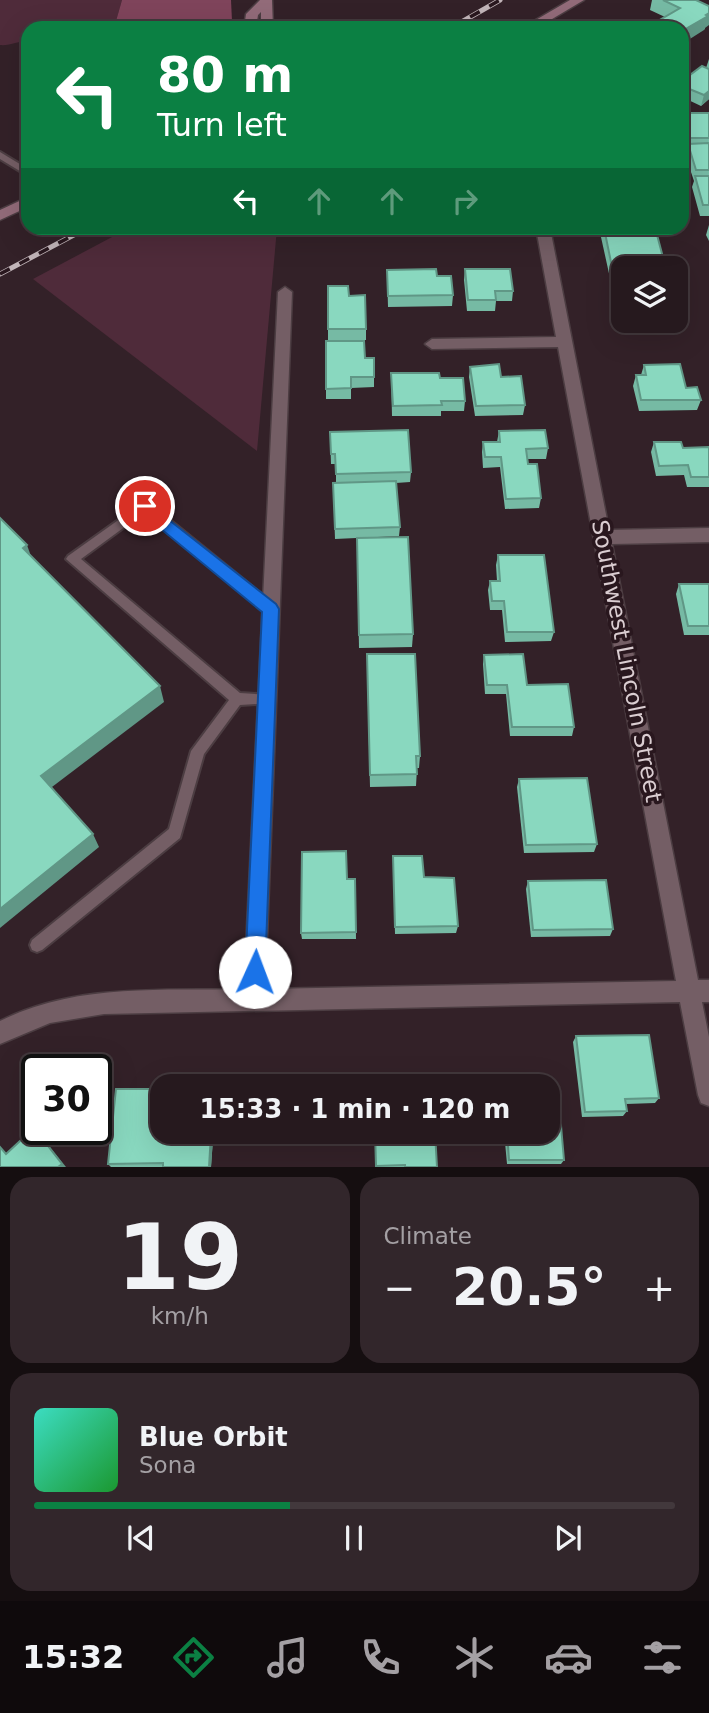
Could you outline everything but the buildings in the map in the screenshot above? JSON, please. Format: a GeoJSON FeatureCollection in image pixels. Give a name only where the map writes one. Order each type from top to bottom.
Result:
{"type":"FeatureCollection","features":[{"type":"Feature","properties":{"kind":"main road"},"geometry":{"type":"LineString","coordinates":[[540,21],[578,0]]}},
{"type":"Feature","properties":{"kind":"main road"},"geometry":{"type":"LineString","coordinates":[[251,21],[252,14],[266,1]]}},
{"type":"Feature","properties":{"kind":"main road"},"geometry":{"type":"LineString","coordinates":[[266,1],[267,21]]}},
{"type":"Feature","properties":{"kind":"main road"},"geometry":{"type":"LineString","coordinates":[[0,216],[21,205]]}},
{"type":"Feature","properties":{"kind":"street","name":"Southwest Lincoln Street"},"geometry":{"type":"LineString","coordinates":[[544,235],[603,537],[699,991],[709,1095]]}},
{"type":"Feature","properties":{"kind":"street"},"geometry":{"type":"LineString","coordinates":[[254,1000],[285,292]]}},
{"type":"Feature","properties":{"kind":"street"},"geometry":{"type":"LineString","coordinates":[[432,344],[565,342]]}},
{"type":"Feature","properties":{"kind":"street"},"geometry":{"type":"LineString","coordinates":[[603,537],[709,535]]}},
{"type":"Feature","properties":{"kind":"street"},"geometry":{"type":"LineString","coordinates":[[0,1033],[36,1014],[70,1006],[699,991]]}},
{"type":"Feature","properties":{"kind":"lane"},"geometry":{"type":"LineString","coordinates":[[1,153],[21,168]]}},
{"type":"Feature","properties":{"kind":"lane"},"geometry":{"type":"LineString","coordinates":[[267,699],[237,699],[72,559],[145,506],[271,609]]}},
{"type":"Feature","properties":{"kind":"lane"},"geometry":{"type":"LineString","coordinates":[[37,945],[175,833],[198,751],[237,699]]}},
{"type":"Feature","properties":{"kind":"shaded area"},"geometry":{"type":"Polygon","coordinates":[[[0,0],[122,0],[116,21],[21,21],[21,42],[0,45],[0,0]]]}},
{"type":"Feature","properties":{"kind":"shaded area"},"geometry":{"type":"Polygon","coordinates":[[[122,0],[231,0],[232,21],[116,21],[122,0]]]}},
{"type":"Feature","properties":{"kind":"shaded area"},"geometry":{"type":"Polygon","coordinates":[[[116,235],[276,235],[257,451],[33,279],[116,235]]]}},
{"type":"Feature","properties":{"kind":"railway"},"geometry":{"type":"LineString","coordinates":[[463,21],[500,0]]}},
{"type":"Feature","properties":{"kind":"railway"},"geometry":{"type":"LineString","coordinates":[[0,274],[74,235]]}},
{"type":"Feature","properties":{"kind":"route"},"geometry":{"type":"LineString","coordinates":[[145,506],[271,609],[255,972]]}}]}
